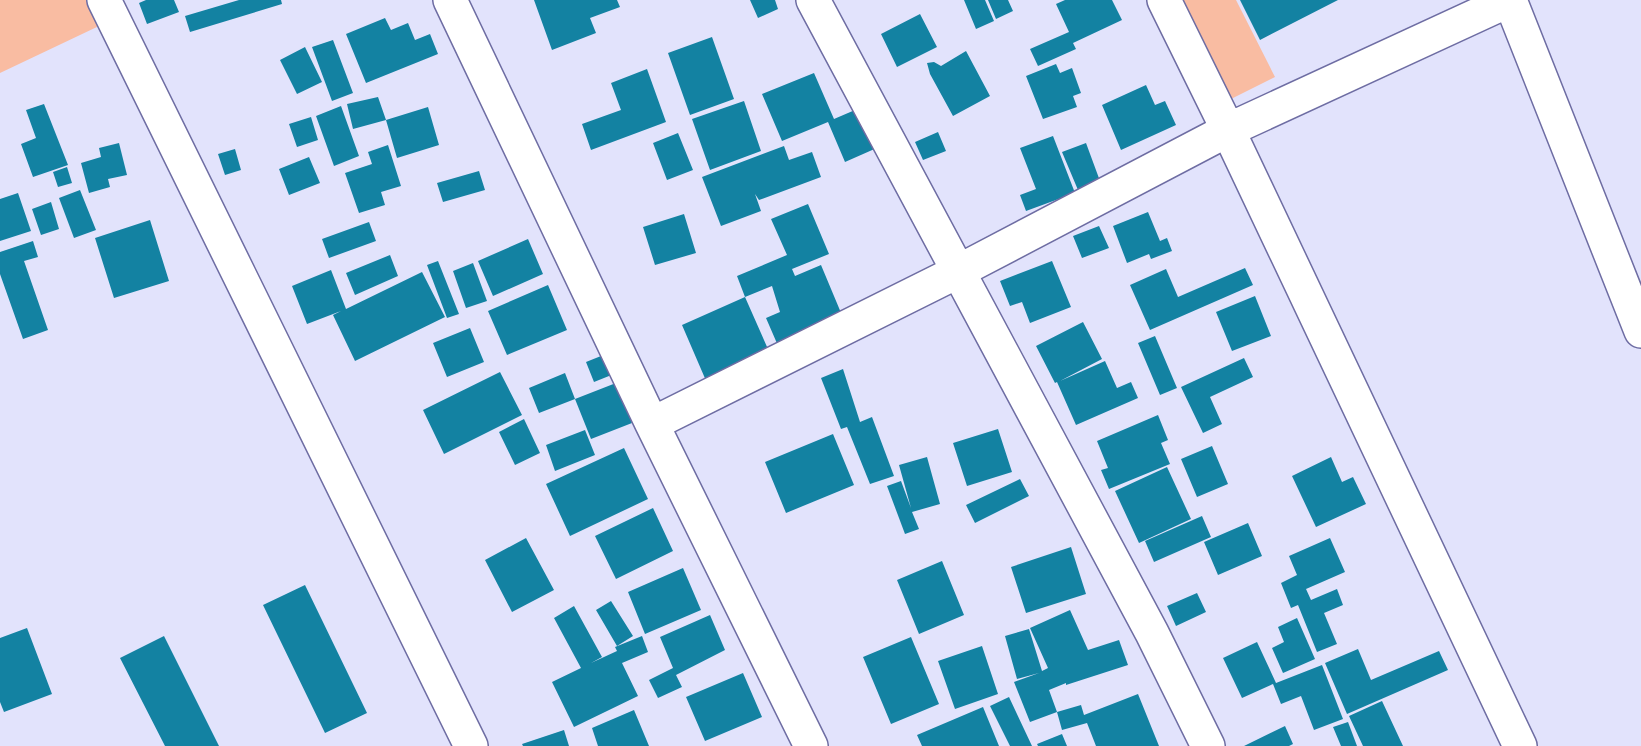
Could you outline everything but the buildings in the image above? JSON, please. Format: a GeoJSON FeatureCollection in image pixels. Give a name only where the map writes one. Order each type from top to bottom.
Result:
{"type":"FeatureCollection","features":[{"type":"Feature","properties":{"kind":"street"},"geometry":{"type":"LineString","coordinates":[[104,0],[471,746]]}},
{"type":"Feature","properties":{"kind":"street"},"geometry":{"type":"LineString","coordinates":[[450,0],[652,424],[812,746]]}},
{"type":"Feature","properties":{"kind":"street"},"geometry":{"type":"LineString","coordinates":[[813,0],[1152,633],[1208,746]]}},
{"type":"Feature","properties":{"kind":"street"},"geometry":{"type":"LineString","coordinates":[[1164,0],[1520,746]]}},
{"type":"Feature","properties":{"kind":"street"},"geometry":{"type":"LineString","coordinates":[[652,424],[958,271],[1228,130],[1510,0],[1641,331]]}},
{"type":"Feature","properties":{"kind":"shaded area"},"geometry":{"type":"Polygon","coordinates":[[[0,0],[86,0],[99,26],[0,73],[0,0]]]}},
{"type":"Feature","properties":{"kind":"shaded area"},"geometry":{"type":"Polygon","coordinates":[[[1181,0],[1236,0],[1275,77],[1229,100],[1181,0]]]}}]}
